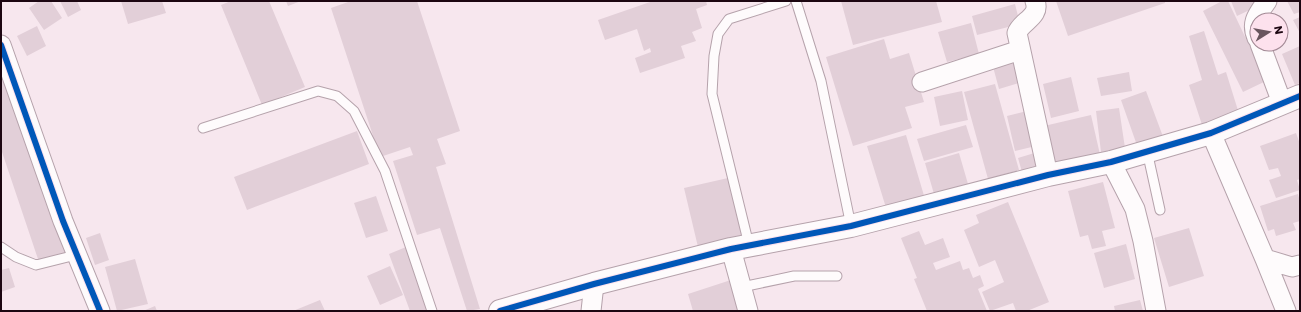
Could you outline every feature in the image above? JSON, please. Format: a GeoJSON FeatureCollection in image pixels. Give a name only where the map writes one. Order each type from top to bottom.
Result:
{"type":"FeatureCollection","features":[{"type":"Feature","properties":{"kind":"street"},"geometry":{"type":"LineString","coordinates":[[1035,1],[1036,4],[1034,13],[1030,19],[1019,26],[1017,33],[1048,175]]}},
{"type":"Feature","properties":{"kind":"street"},"geometry":{"type":"LineString","coordinates":[[1259,12],[1267,1]]}},
{"type":"Feature","properties":{"kind":"street"},"geometry":{"type":"LineString","coordinates":[[1,45],[76,255],[100,311]]}},
{"type":"Feature","properties":{"kind":"street"},"geometry":{"type":"LineString","coordinates":[[922,82],[1020,50]]}},
{"type":"Feature","properties":{"kind":"street"},"geometry":{"type":"LineString","coordinates":[[500,311],[594,284],[740,247],[851,226],[1048,175],[1111,162],[1211,133],[1291,99],[1265,52]]}},
{"type":"Feature","properties":{"kind":"street"},"geometry":{"type":"LineString","coordinates":[[1211,133],[1286,311]]}},
{"type":"Feature","properties":{"kind":"street"},"geometry":{"type":"LineString","coordinates":[[1111,162],[1135,209],[1143,241],[1156,311]]}},
{"type":"Feature","properties":{"kind":"street"},"geometry":{"type":"LineString","coordinates":[[740,247],[742,287],[748,311]]}},
{"type":"Feature","properties":{"kind":"street"},"geometry":{"type":"LineString","coordinates":[[1265,259],[1292,267],[1300,265]]}},
{"type":"Feature","properties":{"kind":"street"},"geometry":{"type":"LineString","coordinates":[[591,311],[594,284]]}},
{"type":"Feature","properties":{"kind":"lane"},"geometry":{"type":"LineString","coordinates":[[740,247],[712,94],[714,56],[718,34],[729,19],[786,1]]}},
{"type":"Feature","properties":{"kind":"lane"},"geometry":{"type":"LineString","coordinates":[[796,1],[821,81],[851,226]]}},
{"type":"Feature","properties":{"kind":"lane"},"geometry":{"type":"LineString","coordinates":[[203,128],[318,91],[337,96],[354,110],[385,171],[432,311]]}},
{"type":"Feature","properties":{"kind":"lane"},"geometry":{"type":"LineString","coordinates":[[1147,152],[1160,210]]}},
{"type":"Feature","properties":{"kind":"lane"},"geometry":{"type":"LineString","coordinates":[[1,247],[36,265],[76,255]]}},
{"type":"Feature","properties":{"kind":"lane"},"geometry":{"type":"LineString","coordinates":[[742,287],[794,276],[837,276]]}},
{"type":"Feature","properties":{"kind":"building"},"geometry":{"type":"Polygon","coordinates":[[[39,1],[51,1],[62,18],[44,30],[29,8],[39,1]]]}},
{"type":"Feature","properties":{"kind":"building"},"geometry":{"type":"Polygon","coordinates":[[[60,1],[77,1],[81,10],[68,17],[60,1]]]}},
{"type":"Feature","properties":{"kind":"building"},"geometry":{"type":"Polygon","coordinates":[[[121,1],[162,1],[166,13],[128,24],[121,1]]]}},
{"type":"Feature","properties":{"kind":"building"},"geometry":{"type":"Polygon","coordinates":[[[231,1],[269,1],[305,87],[262,105],[221,5],[231,1]]]}},
{"type":"Feature","properties":{"kind":"building"},"geometry":{"type":"Polygon","coordinates":[[[286,1],[301,1],[288,6],[286,1]]]}},
{"type":"Feature","properties":{"kind":"building"},"geometry":{"type":"Polygon","coordinates":[[[351,1],[417,1],[460,131],[437,139],[446,164],[436,167],[480,309],[467,311],[440,228],[417,235],[393,161],[413,155],[410,147],[380,157],[331,8],[351,1]]]}},
{"type":"Feature","properties":{"kind":"building"},"geometry":{"type":"Polygon","coordinates":[[[653,1],[706,1],[707,5],[696,9],[702,28],[692,32],[696,41],[681,46],[685,58],[640,73],[635,58],[651,52],[650,48],[644,51],[637,29],[605,40],[598,20],[653,1]]]}},
{"type":"Feature","properties":{"kind":"building"},"geometry":{"type":"Polygon","coordinates":[[[841,1],[936,1],[942,22],[853,45],[841,1]]]}},
{"type":"Feature","properties":{"kind":"building"},"geometry":{"type":"Polygon","coordinates":[[[1056,1],[1165,1],[1165,3],[1068,36],[1056,1]]]}},
{"type":"Feature","properties":{"kind":"building"},"geometry":{"type":"Polygon","coordinates":[[[1222,1],[1228,1],[1249,42],[1249,52],[1262,53],[1254,57],[1266,81],[1243,92],[1203,11],[1222,1]]]}},
{"type":"Feature","properties":{"kind":"building"},"geometry":{"type":"Polygon","coordinates":[[[1231,1],[1258,1],[1260,5],[1237,16],[1231,1]]]}},
{"type":"Feature","properties":{"kind":"building"},"geometry":{"type":"Polygon","coordinates":[[[1287,1],[1300,1],[1300,12],[1294,14],[1287,1]]]}},
{"type":"Feature","properties":{"kind":"building"},"geometry":{"type":"Polygon","coordinates":[[[1015,4],[1020,24],[977,35],[972,16],[1015,4]]]}},
{"type":"Feature","properties":{"kind":"building"},"geometry":{"type":"Polygon","coordinates":[[[1300,17],[1300,33],[1293,20],[1300,17]]]}},
{"type":"Feature","properties":{"kind":"building"},"geometry":{"type":"Polygon","coordinates":[[[971,23],[979,54],[947,62],[938,32],[971,23]]]}},
{"type":"Feature","properties":{"kind":"building"},"geometry":{"type":"Polygon","coordinates":[[[37,26],[46,46],[27,56],[17,36],[37,26]]]}},
{"type":"Feature","properties":{"kind":"building"},"geometry":{"type":"Polygon","coordinates":[[[1204,31],[1218,75],[1226,72],[1241,120],[1204,131],[1189,85],[1202,80],[1189,36],[1204,31]]]}},
{"type":"Feature","properties":{"kind":"building"},"geometry":{"type":"Polygon","coordinates":[[[884,39],[890,59],[909,53],[924,102],[905,107],[912,128],[853,146],[826,57],[884,39]]]}},
{"type":"Feature","properties":{"kind":"building"},"geometry":{"type":"Polygon","coordinates":[[[1300,46],[1300,83],[1295,85],[1282,54],[1300,46]]]}},
{"type":"Feature","properties":{"kind":"building"},"geometry":{"type":"Polygon","coordinates":[[[1018,56],[1025,81],[999,89],[992,63],[1018,56]]]}},
{"type":"Feature","properties":{"kind":"building"},"geometry":{"type":"Polygon","coordinates":[[[1129,72],[1132,91],[1101,96],[1097,78],[1129,72]]]}},
{"type":"Feature","properties":{"kind":"building"},"geometry":{"type":"Polygon","coordinates":[[[1071,77],[1079,111],[1051,118],[1043,84],[1071,77]]]}},
{"type":"Feature","properties":{"kind":"building"},"geometry":{"type":"Polygon","coordinates":[[[8,78],[73,251],[39,262],[1,149],[1,81],[8,78]]]}},
{"type":"Feature","properties":{"kind":"building"},"geometry":{"type":"Polygon","coordinates":[[[995,84],[1019,170],[988,179],[964,92],[995,84]]]}},
{"type":"Feature","properties":{"kind":"building"},"geometry":{"type":"Polygon","coordinates":[[[962,91],[968,120],[940,126],[934,97],[962,91]]]}},
{"type":"Feature","properties":{"kind":"building"},"geometry":{"type":"Polygon","coordinates":[[[1146,91],[1165,142],[1139,151],[1121,100],[1146,91]]]}},
{"type":"Feature","properties":{"kind":"building"},"geometry":{"type":"Polygon","coordinates":[[[1119,108],[1125,148],[1101,152],[1096,111],[1119,108]]]}},
{"type":"Feature","properties":{"kind":"building"},"geometry":{"type":"Polygon","coordinates":[[[1031,110],[1040,145],[1015,151],[1007,116],[1031,110]]]}},
{"type":"Feature","properties":{"kind":"building"},"geometry":{"type":"Polygon","coordinates":[[[1091,115],[1101,159],[1054,170],[1044,126],[1091,115]]]}},
{"type":"Feature","properties":{"kind":"building"},"geometry":{"type":"Polygon","coordinates":[[[966,125],[973,147],[924,161],[917,139],[966,125]]]}},
{"type":"Feature","properties":{"kind":"building"},"geometry":{"type":"Polygon","coordinates":[[[357,131],[369,164],[247,210],[234,177],[357,131]]]}},
{"type":"Feature","properties":{"kind":"building"},"geometry":{"type":"Polygon","coordinates":[[[1296,133],[1300,144],[1300,179],[1297,180],[1300,190],[1276,198],[1269,180],[1281,176],[1278,168],[1269,170],[1260,146],[1296,133]]]}},
{"type":"Feature","properties":{"kind":"building"},"geometry":{"type":"Polygon","coordinates":[[[906,135],[925,199],[887,211],[867,146],[906,135]]]}},
{"type":"Feature","properties":{"kind":"building"},"geometry":{"type":"Polygon","coordinates":[[[1041,151],[1045,165],[1022,172],[1018,158],[1041,151]]]}},
{"type":"Feature","properties":{"kind":"building"},"geometry":{"type":"Polygon","coordinates":[[[959,153],[968,184],[934,194],[925,163],[959,153]]]}},
{"type":"Feature","properties":{"kind":"building"},"geometry":{"type":"Polygon","coordinates":[[[728,178],[742,236],[698,247],[684,188],[728,178]]]}},
{"type":"Feature","properties":{"kind":"building"},"geometry":{"type":"Polygon","coordinates":[[[1103,182],[1115,228],[1102,231],[1106,246],[1092,249],[1088,235],[1080,237],[1068,191],[1103,182]]]}},
{"type":"Feature","properties":{"kind":"building"},"geometry":{"type":"Polygon","coordinates":[[[1298,194],[1300,202],[1300,221],[1293,223],[1296,230],[1276,236],[1274,229],[1268,231],[1260,206],[1298,194]]]}},
{"type":"Feature","properties":{"kind":"building"},"geometry":{"type":"Polygon","coordinates":[[[376,196],[388,231],[366,238],[354,203],[376,196]]]}},
{"type":"Feature","properties":{"kind":"building"},"geometry":{"type":"Polygon","coordinates":[[[1008,202],[1049,302],[1027,311],[1016,311],[1013,303],[990,311],[982,292],[1004,282],[995,260],[979,267],[964,230],[979,223],[976,215],[1008,202]]]}},
{"type":"Feature","properties":{"kind":"building"},"geometry":{"type":"Polygon","coordinates":[[[1189,228],[1204,276],[1169,287],[1154,238],[1189,228]]]}},
{"type":"Feature","properties":{"kind":"building"},"geometry":{"type":"Polygon","coordinates":[[[919,231],[925,245],[943,238],[950,257],[933,263],[936,270],[960,261],[963,270],[969,268],[973,278],[980,275],[984,286],[978,289],[987,311],[927,311],[914,279],[917,278],[901,238],[919,231]]]}},
{"type":"Feature","properties":{"kind":"building"},"geometry":{"type":"Polygon","coordinates":[[[100,233],[109,260],[95,265],[86,238],[100,233]]]}},
{"type":"Feature","properties":{"kind":"building"},"geometry":{"type":"Polygon","coordinates":[[[1126,244],[1135,279],[1104,288],[1094,253],[1126,244]]]}},
{"type":"Feature","properties":{"kind":"building"},"geometry":{"type":"Polygon","coordinates":[[[406,247],[430,311],[410,311],[389,254],[406,247]]]}},
{"type":"Feature","properties":{"kind":"building"},"geometry":{"type":"Polygon","coordinates":[[[135,259],[148,304],[117,311],[105,267],[135,259]]]}},
{"type":"Feature","properties":{"kind":"building"},"geometry":{"type":"Polygon","coordinates":[[[390,266],[403,295],[380,305],[367,276],[390,266]]]}},
{"type":"Feature","properties":{"kind":"building"},"geometry":{"type":"Polygon","coordinates":[[[9,268],[15,287],[1,292],[1,270],[9,268]]]}},
{"type":"Feature","properties":{"kind":"building"},"geometry":{"type":"Polygon","coordinates":[[[734,279],[745,311],[693,311],[688,294],[734,279]]]}},
{"type":"Feature","properties":{"kind":"building"},"geometry":{"type":"Polygon","coordinates":[[[320,300],[325,311],[293,311],[320,300]]]}},
{"type":"Feature","properties":{"kind":"building"},"geometry":{"type":"Polygon","coordinates":[[[1140,300],[1143,311],[1115,311],[1114,306],[1140,300]]]}},
{"type":"Feature","properties":{"kind":"building"},"geometry":{"type":"Polygon","coordinates":[[[155,306],[157,311],[143,311],[155,306]]]}},
{"type":"Feature","properties":{"kind":"cycle path"},"geometry":{"type":"LineString","coordinates":[[1,45],[63,221],[100,311]]}},
{"type":"Feature","properties":{"kind":"cycle path"},"geometry":{"type":"LineString","coordinates":[[500,311],[594,284],[731,249],[851,226],[1048,175],[1111,162],[1211,133],[1300,96]]}}]}
